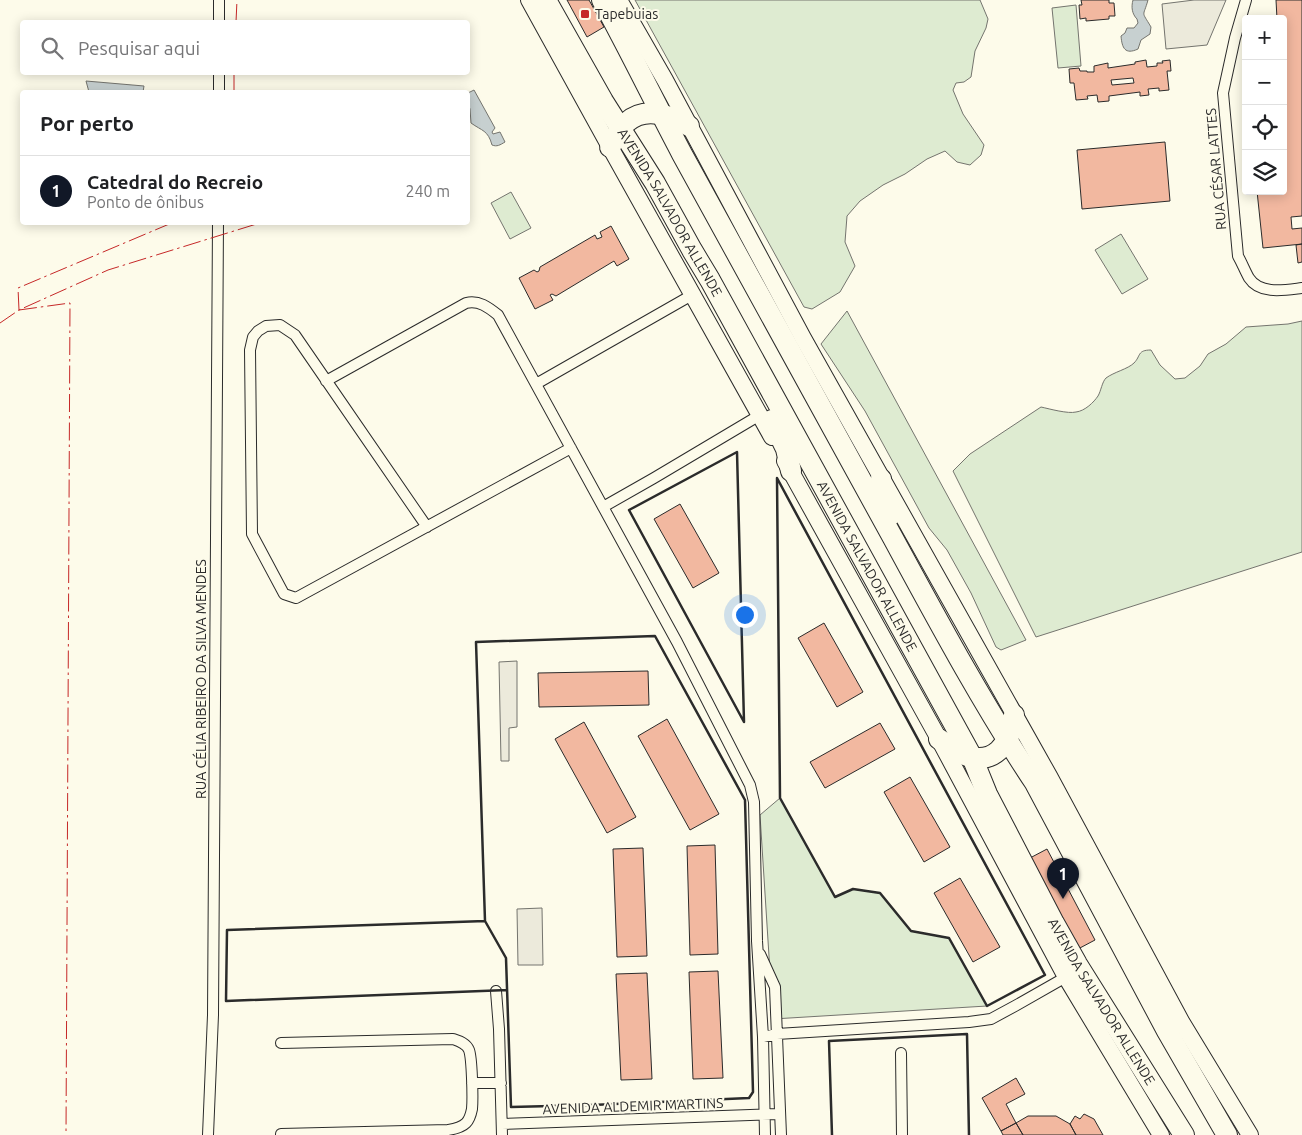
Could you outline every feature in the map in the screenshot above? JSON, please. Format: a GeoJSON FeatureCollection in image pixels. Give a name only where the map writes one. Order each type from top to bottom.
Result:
{"type":"FeatureCollection","features":[{"type":"Feature","properties":{"kind":"highway","name":"AVENIDA SALVADOR ALLENDE"},"geometry":{"type":"LineString","coordinates":[[546,0],[603,101],[655,183],[710,280],[972,757],[993,806],[1068,948],[1184,1135]]}},
{"type":"Feature","properties":{"kind":"highway"},"geometry":{"type":"LineString","coordinates":[[602,0],[662,115],[947,636],[1007,740],[1035,783],[1167,1031],[1227,1135]]}},
{"type":"Feature","properties":{"kind":"highway"},"geometry":{"type":"LineString","coordinates":[[610,147],[626,122],[640,114],[650,112],[674,119],[689,126]]}},
{"type":"Feature","properties":{"kind":"highway"},"geometry":{"type":"LineString","coordinates":[[710,280],[712,294],[786,449],[791,471]]}},
{"type":"Feature","properties":{"kind":"highway"},"geometry":{"type":"LineString","coordinates":[[881,479],[885,503],[943,618],[947,636]]}},
{"type":"Feature","properties":{"kind":"highway"},"geometry":{"type":"LineString","coordinates":[[939,739],[961,754],[981,758],[993,755],[1001,749],[1007,740],[1013,726],[1014,715]]}},
{"type":"Feature","properties":{"kind":"main road","name":"AVENIDA SALVADOR ALLENDE"},"geometry":{"type":"LineString","coordinates":[[529,0],[939,739],[1066,977],[1161,1135]]}},
{"type":"Feature","properties":{"kind":"main road"},"geometry":{"type":"LineString","coordinates":[[619,0],[665,80],[881,479],[1049,776],[1182,1022],[1250,1135]]}},
{"type":"Feature","properties":{"kind":"street"},"geometry":{"type":"LineString","coordinates":[[219,20],[220,0]]}},
{"type":"Feature","properties":{"kind":"street","name":"RUA CÉSAR LATTES"},"geometry":{"type":"LineString","coordinates":[[1246,0],[1235,38],[1223,93],[1238,256],[1250,280],[1261,288],[1274,291],[1302,288]]}},
{"type":"Feature","properties":{"kind":"street"},"geometry":{"type":"LineString","coordinates":[[219,75],[219,90]]}},
{"type":"Feature","properties":{"kind":"street","name":"RUA CÉLIA RIBEIRO DA SILVA MENDES"},"geometry":{"type":"LineString","coordinates":[[208,1135],[214,1006],[218,225]]}},
{"type":"Feature","properties":{"kind":"street"},"geometry":{"type":"LineString","coordinates":[[536,384],[692,295]]}},
{"type":"Feature","properties":{"kind":"street"},"geometry":{"type":"LineString","coordinates":[[326,381],[466,303],[480,303],[489,307],[498,315],[677,642],[750,785],[754,802],[757,941],[763,1037],[765,1135]]}},
{"type":"Feature","properties":{"kind":"street"},"geometry":{"type":"LineString","coordinates":[[427,527],[295,335],[280,325],[266,326],[258,331],[253,338],[250,350],[252,534],[284,594],[296,598],[427,527],[571,448]]}},
{"type":"Feature","properties":{"kind":"street"},"geometry":{"type":"LineString","coordinates":[[603,507],[760,414]]}},
{"type":"Feature","properties":{"kind":"street"},"geometry":{"type":"LineString","coordinates":[[757,941],[760,955],[775,987],[781,1135]]}},
{"type":"Feature","properties":{"kind":"street"},"geometry":{"type":"LineString","coordinates":[[763,1037],[777,1034],[969,1022],[991,1018],[1066,977]]}},
{"type":"Feature","properties":{"kind":"street"},"geometry":{"type":"LineString","coordinates":[[496,991],[502,1135]]}},
{"type":"Feature","properties":{"kind":"street"},"geometry":{"type":"LineString","coordinates":[[281,1043],[453,1039],[460,1041],[470,1052],[472,1083],[472,1109],[470,1117],[459,1128],[448,1130],[281,1134]]}},
{"type":"Feature","properties":{"kind":"street"},"geometry":{"type":"LineString","coordinates":[[901,1053],[902,1135]]}},
{"type":"Feature","properties":{"kind":"street"},"geometry":{"type":"LineString","coordinates":[[472,1083],[501,1083]]}},
{"type":"Feature","properties":{"kind":"street","name":"AVENIDA ALDEMIR MARTINS"},"geometry":{"type":"LineString","coordinates":[[502,1124],[780,1114]]}},
{"type":"Feature","properties":{"kind":"green space"},"geometry":{"type":"Polygon","coordinates":[[[635,0],[980,0],[988,19],[986,28],[975,51],[971,77],[964,82],[956,83],[953,90],[963,114],[984,145],[981,155],[970,165],[957,162],[945,151],[927,159],[860,201],[847,216],[845,242],[855,266],[840,292],[812,309],[804,307],[635,0]]]}},
{"type":"Feature","properties":{"kind":"green space"},"geometry":{"type":"Polygon","coordinates":[[[1076,5],[1081,66],[1058,68],[1052,8],[1076,5]]]}},
{"type":"Feature","properties":{"kind":"green space"},"geometry":{"type":"Polygon","coordinates":[[[511,192],[531,228],[510,239],[491,203],[511,192]]]}},
{"type":"Feature","properties":{"kind":"green space"},"geometry":{"type":"Polygon","coordinates":[[[1121,234],[1148,279],[1122,294],[1095,250],[1121,234]]]}},
{"type":"Feature","properties":{"kind":"green space"},"geometry":{"type":"Polygon","coordinates":[[[847,311],[1026,640],[1001,650],[996,647],[971,593],[947,550],[929,528],[865,411],[821,344],[847,311]]]}},
{"type":"Feature","properties":{"kind":"green space"},"geometry":{"type":"Polygon","coordinates":[[[1302,321],[1302,552],[1036,637],[953,471],[970,454],[1041,407],[1068,412],[1086,408],[1098,396],[1106,378],[1131,365],[1143,351],[1151,350],[1160,365],[1175,379],[1185,378],[1200,366],[1208,354],[1226,344],[1246,327],[1302,321]]]}},
{"type":"Feature","properties":{"kind":"green space"},"geometry":{"type":"Polygon","coordinates":[[[780,798],[835,897],[853,889],[880,893],[911,931],[949,938],[987,1006],[773,1019],[760,815],[780,798]]]}},
{"type":"Feature","properties":{"kind":"shaded area"},"geometry":{"type":"Polygon","coordinates":[[[1133,0],[1148,0],[1144,14],[1151,27],[1150,34],[1141,40],[1138,49],[1127,51],[1123,47],[1121,36],[1127,28],[1134,28],[1138,23],[1132,10],[1133,0]]]}},
{"type":"Feature","properties":{"kind":"shaded area"},"geometry":{"type":"Polygon","coordinates":[[[1194,0],[1226,0],[1207,45],[1166,49],[1162,4],[1194,0]]]}},
{"type":"Feature","properties":{"kind":"shaded area"},"geometry":{"type":"Polygon","coordinates":[[[86,81],[144,86],[143,90],[88,90],[86,81]]]}},
{"type":"Feature","properties":{"kind":"shaded area"},"geometry":{"type":"Polygon","coordinates":[[[474,90],[495,128],[492,132],[493,134],[500,132],[505,142],[500,145],[492,145],[486,134],[471,123],[470,92],[474,90]]]}},
{"type":"Feature","properties":{"kind":"shaded area"},"geometry":{"type":"Polygon","coordinates":[[[517,661],[517,727],[509,728],[509,761],[501,761],[499,662],[517,661]]]}},
{"type":"Feature","properties":{"kind":"shaded area"},"geometry":{"type":"Polygon","coordinates":[[[542,908],[543,965],[518,965],[517,909],[542,908]]]}},
{"type":"Feature","properties":{"kind":"building","name":"Tapebuias"},"geometry":{"type":"Polygon","coordinates":[[[567,0],[589,0],[604,27],[587,37],[567,0]]]}},
{"type":"Feature","properties":{"kind":"building"},"geometry":{"type":"Polygon","coordinates":[[[1081,0],[1109,0],[1109,3],[1114,3],[1115,16],[1109,16],[1109,19],[1086,21],[1086,18],[1080,19],[1079,5],[1082,5],[1081,0]]]}},
{"type":"Feature","properties":{"kind":"building"},"geometry":{"type":"Polygon","coordinates":[[[1276,0],[1302,0],[1302,216],[1291,217],[1292,229],[1302,228],[1302,244],[1263,248],[1257,195],[1287,195],[1287,15],[1277,15],[1276,0]]]}},
{"type":"Feature","properties":{"kind":"building"},"geometry":{"type":"Polygon","coordinates":[[[1146,60],[1147,67],[1157,66],[1157,63],[1170,60],[1171,71],[1167,71],[1169,90],[1159,91],[1159,88],[1148,89],[1149,95],[1140,96],[1140,92],[1109,96],[1109,101],[1098,102],[1097,95],[1087,96],[1088,99],[1076,100],[1074,83],[1070,83],[1069,69],[1079,68],[1080,71],[1094,72],[1094,66],[1108,63],[1108,68],[1135,64],[1135,62],[1146,60]],[[1133,78],[1111,80],[1112,85],[1134,83],[1133,78]]]}},
{"type":"Feature","properties":{"kind":"building"},"geometry":{"type":"Polygon","coordinates":[[[1165,142],[1170,201],[1082,209],[1077,150],[1165,142]]]}},
{"type":"Feature","properties":{"kind":"building"},"geometry":{"type":"Polygon","coordinates":[[[611,226],[629,259],[617,266],[614,261],[556,296],[550,295],[553,300],[535,309],[519,278],[534,270],[539,271],[540,267],[595,235],[597,239],[602,237],[600,232],[611,226]]]}},
{"type":"Feature","properties":{"kind":"building"},"geometry":{"type":"Polygon","coordinates":[[[1302,244],[1302,262],[1298,263],[1296,245],[1302,244]]]}},
{"type":"Feature","properties":{"kind":"building"},"geometry":{"type":"Polygon","coordinates":[[[680,504],[719,573],[693,588],[654,519],[680,504]]]}},
{"type":"Feature","properties":{"kind":"building"},"geometry":{"type":"Polygon","coordinates":[[[824,623],[863,692],[837,707],[798,638],[824,623]]]}},
{"type":"Feature","properties":{"kind":"building"},"geometry":{"type":"Polygon","coordinates":[[[648,671],[649,705],[539,707],[538,673],[648,671]]]}},
{"type":"Feature","properties":{"kind":"building"},"geometry":{"type":"Polygon","coordinates":[[[667,719],[719,814],[690,830],[638,736],[667,719]]]}},
{"type":"Feature","properties":{"kind":"building"},"geometry":{"type":"Polygon","coordinates":[[[584,722],[636,817],[607,833],[555,739],[584,722]]]}},
{"type":"Feature","properties":{"kind":"building"},"geometry":{"type":"Polygon","coordinates":[[[880,723],[895,749],[825,788],[810,762],[880,723]]]}},
{"type":"Feature","properties":{"kind":"building"},"geometry":{"type":"Polygon","coordinates":[[[910,777],[950,847],[924,862],[884,792],[910,777]]]}},
{"type":"Feature","properties":{"kind":"building"},"geometry":{"type":"Polygon","coordinates":[[[715,845],[718,954],[690,955],[687,846],[715,845]]]}},
{"type":"Feature","properties":{"kind":"building"},"geometry":{"type":"Polygon","coordinates":[[[643,848],[647,956],[617,957],[613,849],[643,848]]]}},
{"type":"Feature","properties":{"kind":"building"},"geometry":{"type":"Polygon","coordinates":[[[1047,849],[1095,940],[1078,949],[1030,858],[1047,849]]]}},
{"type":"Feature","properties":{"kind":"building"},"geometry":{"type":"Polygon","coordinates":[[[960,878],[1000,947],[973,962],[934,893],[960,878]]]}},
{"type":"Feature","properties":{"kind":"building"},"geometry":{"type":"Polygon","coordinates":[[[718,971],[723,1078],[693,1079],[689,972],[718,971]]]}},
{"type":"Feature","properties":{"kind":"building"},"geometry":{"type":"Polygon","coordinates":[[[647,973],[652,1079],[621,1080],[616,974],[647,973]]]}},
{"type":"Feature","properties":{"kind":"building"},"geometry":{"type":"Polygon","coordinates":[[[1016,1078],[1025,1094],[1006,1104],[1016,1123],[1001,1131],[982,1098],[1016,1078]]]}},
{"type":"Feature","properties":{"kind":"building"},"geometry":{"type":"Polygon","coordinates":[[[1084,1114],[1094,1119],[1103,1135],[1076,1135],[1070,1124],[1075,1116],[1080,1119],[1084,1114]]]}},
{"type":"Feature","properties":{"kind":"building"},"geometry":{"type":"Polygon","coordinates":[[[1028,1116],[1056,1116],[1070,1124],[1076,1135],[1023,1135],[1016,1123],[1028,1116]]]}},
{"type":"Feature","properties":{"kind":"building"},"geometry":{"type":"Polygon","coordinates":[[[1016,1123],[1023,1135],[1003,1135],[1001,1131],[1016,1123]]]}},
{"type":"Feature","properties":{"kind":"wall"},"geometry":{"type":"LineString","coordinates":[[737,452],[744,722],[629,510],[737,452]]}},
{"type":"Feature","properties":{"kind":"wall"},"geometry":{"type":"LineString","coordinates":[[777,478],[1045,975],[987,1006],[949,938],[911,931],[880,893],[853,889],[835,897],[780,798],[777,478]]}},
{"type":"Feature","properties":{"kind":"wall"},"geometry":{"type":"LineString","coordinates":[[655,636],[745,800],[753,1092],[749,1098],[511,1107],[506,958],[485,921],[476,642],[655,636]]}},
{"type":"Feature","properties":{"kind":"wall"},"geometry":{"type":"LineString","coordinates":[[485,921],[227,930],[226,1001],[507,990]]}},
{"type":"Feature","properties":{"kind":"wall"},"geometry":{"type":"LineString","coordinates":[[832,1135],[829,1041],[967,1034],[969,1135]]}},
{"type":"Feature","properties":{"kind":"power"},"geometry":{"type":"LineString","coordinates":[[236,20],[237,0]]}},
{"type":"Feature","properties":{"kind":"power"},"geometry":{"type":"LineString","coordinates":[[234,75],[234,90]]}},
{"type":"Feature","properties":{"kind":"power"},"geometry":{"type":"LineString","coordinates":[[19,310],[18,288],[167,225]]}},
{"type":"Feature","properties":{"kind":"power"},"geometry":{"type":"LineString","coordinates":[[0,323],[19,310],[108,270],[253,225]]}},
{"type":"Feature","properties":{"kind":"power"},"geometry":{"type":"LineString","coordinates":[[19,310],[70,303],[66,1135]]}},
{"type":"Feature","properties":{"kind":"place","name":"Tapebuias"},"geometry":{"type":"Point","coordinates":[585,14]}},
{"type":"Feature","properties":{"kind":"place","name":"Catedral do Recreio"},"geometry":{"type":"Point","coordinates":[1063,899]}}]}
